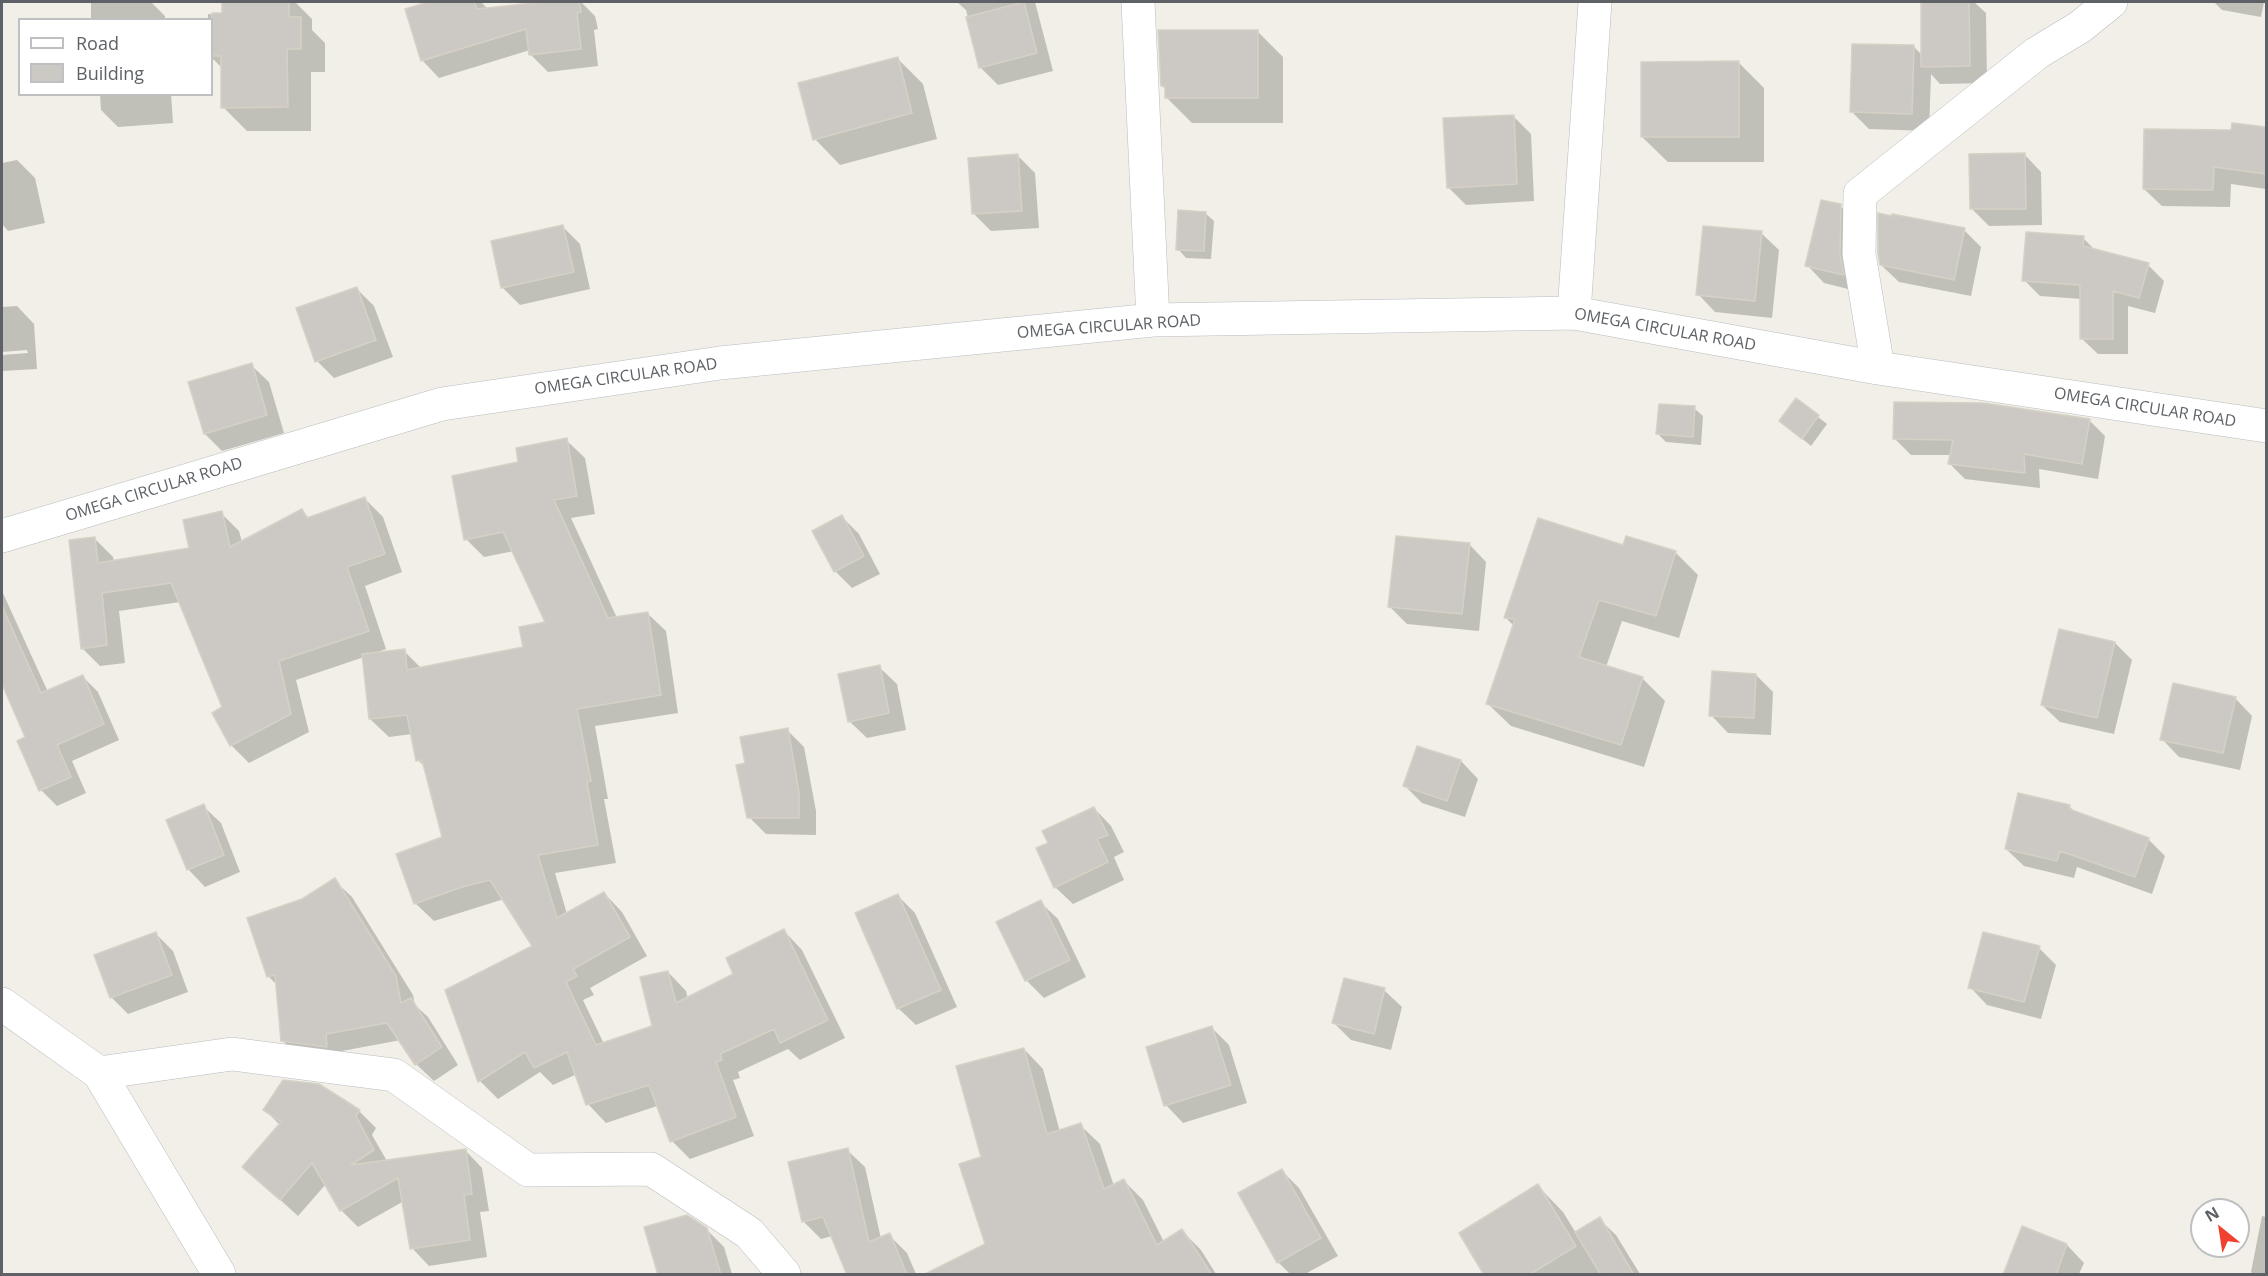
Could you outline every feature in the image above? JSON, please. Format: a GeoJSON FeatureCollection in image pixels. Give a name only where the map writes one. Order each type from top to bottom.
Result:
{"type":"FeatureCollection","features":[{"type":"Feature","properties":{"kind":"street"},"geometry":{"type":"LineString","coordinates":[[1138,2],[1153,320]]}},
{"type":"Feature","properties":{"kind":"street"},"geometry":{"type":"LineString","coordinates":[[1574,313],[1595,2]]}},
{"type":"Feature","properties":{"kind":"street"},"geometry":{"type":"LineString","coordinates":[[1878,368],[1859,254],[1860,194],[2037,53],[2080,27],[2111,2]]}},
{"type":"Feature","properties":{"kind":"street","name":"OMEGA CIRCULAR ROAD"},"geometry":{"type":"LineString","coordinates":[[2,536],[442,404],[720,363],[1153,320],[1574,313],[1878,368],[2266,426]]}},
{"type":"Feature","properties":{"kind":"street"},"geometry":{"type":"LineString","coordinates":[[2,1004],[99,1073],[219,1275]]}},
{"type":"Feature","properties":{"kind":"street"},"geometry":{"type":"LineString","coordinates":[[99,1073],[232,1054],[394,1075],[528,1170],[651,1169],[749,1233],[784,1275]]}},
{"type":"Feature","properties":{"kind":"building"},"geometry":{"type":"Polygon","coordinates":[[[222,2],[289,2],[289,17],[301,17],[301,49],[287,49],[288,107],[221,108],[221,56],[213,56],[212,13],[222,13],[222,2]]]}},
{"type":"Feature","properties":{"kind":"building"},"geometry":{"type":"Polygon","coordinates":[[[428,2],[474,2],[477,9],[542,2],[579,2],[581,12],[577,13],[581,49],[529,55],[526,29],[421,61],[405,9],[428,2]]]}},
{"type":"Feature","properties":{"kind":"building"},"geometry":{"type":"Polygon","coordinates":[[[1024,2],[1037,53],[979,68],[966,17],[1024,2]]]}},
{"type":"Feature","properties":{"kind":"building"},"geometry":{"type":"Polygon","coordinates":[[[1921,2],[1969,2],[1970,66],[1921,67],[1921,2]]]}},
{"type":"Feature","properties":{"kind":"building"},"geometry":{"type":"Polygon","coordinates":[[[1158,30],[1258,30],[1258,98],[1165,98],[1165,86],[1161,86],[1158,30]]]}},
{"type":"Feature","properties":{"kind":"building"},"geometry":{"type":"Polygon","coordinates":[[[1852,44],[1914,45],[1912,114],[1850,112],[1852,44]]]}},
{"type":"Feature","properties":{"kind":"building"},"geometry":{"type":"Polygon","coordinates":[[[898,57],[912,113],[813,140],[798,83],[898,57]]]}},
{"type":"Feature","properties":{"kind":"building"},"geometry":{"type":"Polygon","coordinates":[[[1739,61],[1739,137],[1641,137],[1641,62],[1739,61]]]}},
{"type":"Feature","properties":{"kind":"building"},"geometry":{"type":"Polygon","coordinates":[[[1514,115],[1517,184],[1447,188],[1443,118],[1514,115]]]}},
{"type":"Feature","properties":{"kind":"building"},"geometry":{"type":"Polygon","coordinates":[[[2232,123],[2266,127],[2266,174],[2214,167],[2213,190],[2143,189],[2144,129],[2231,130],[2232,123]]]}},
{"type":"Feature","properties":{"kind":"building"},"geometry":{"type":"Polygon","coordinates":[[[2025,153],[2026,209],[1970,209],[1969,154],[2025,153]]]}},
{"type":"Feature","properties":{"kind":"building"},"geometry":{"type":"Polygon","coordinates":[[[1018,154],[1022,211],[972,214],[968,158],[1018,154]]]}},
{"type":"Feature","properties":{"kind":"building"},"geometry":{"type":"Polygon","coordinates":[[[1821,200],[1841,204],[1840,254],[1844,275],[1805,266],[1821,200]]]}},
{"type":"Feature","properties":{"kind":"building"},"geometry":{"type":"Polygon","coordinates":[[[1178,210],[1206,212],[1204,251],[1176,250],[1178,210]]]}},
{"type":"Feature","properties":{"kind":"building"},"geometry":{"type":"Polygon","coordinates":[[[1878,213],[1965,228],[1954,280],[1880,265],[1878,213]]]}},
{"type":"Feature","properties":{"kind":"building"},"geometry":{"type":"Polygon","coordinates":[[[563,225],[574,272],[501,288],[491,241],[563,225]]]}},
{"type":"Feature","properties":{"kind":"building"},"geometry":{"type":"Polygon","coordinates":[[[1703,226],[1762,231],[1755,301],[1696,295],[1703,226]]]}},
{"type":"Feature","properties":{"kind":"building"},"geometry":{"type":"Polygon","coordinates":[[[2026,232],[2084,236],[2083,246],[2149,263],[2139,298],[2113,291],[2113,339],[2080,339],[2080,285],[2022,281],[2026,232]]]}},
{"type":"Feature","properties":{"kind":"building"},"geometry":{"type":"Polygon","coordinates":[[[357,287],[376,340],[315,362],[296,308],[357,287]]]}},
{"type":"Feature","properties":{"kind":"building"},"geometry":{"type":"Polygon","coordinates":[[[252,363],[267,415],[204,434],[188,382],[252,363]]]}},
{"type":"Feature","properties":{"kind":"building"},"geometry":{"type":"Polygon","coordinates":[[[1796,398],[1819,415],[1802,439],[1779,421],[1796,398]]]}},
{"type":"Feature","properties":{"kind":"building"},"geometry":{"type":"Polygon","coordinates":[[[1894,402],[1984,403],[2090,419],[2082,464],[2024,454],[2025,473],[1948,464],[1953,440],[1893,439],[1894,402]]]}},
{"type":"Feature","properties":{"kind":"building"},"geometry":{"type":"Polygon","coordinates":[[[1659,404],[1695,406],[1693,437],[1656,434],[1659,404]]]}},
{"type":"Feature","properties":{"kind":"building"},"geometry":{"type":"Polygon","coordinates":[[[567,438],[577,496],[554,500],[608,618],[648,612],[661,695],[577,709],[591,781],[587,782],[598,845],[538,855],[557,918],[604,892],[630,937],[573,969],[577,976],[566,982],[596,1045],[652,1026],[640,977],[668,971],[676,1003],[733,974],[726,958],[784,929],[828,1020],[780,1043],[774,1029],[720,1054],[722,1060],[716,1062],[736,1117],[670,1142],[649,1085],[586,1105],[567,1052],[534,1068],[525,1052],[478,1082],[445,990],[532,946],[490,880],[465,886],[414,904],[396,854],[442,837],[422,760],[416,761],[407,715],[369,719],[362,654],[405,649],[407,670],[523,647],[519,627],[545,622],[503,532],[464,540],[452,476],[518,462],[516,448],[567,438]]]}},
{"type":"Feature","properties":{"kind":"building"},"geometry":{"type":"Polygon","coordinates":[[[365,497],[385,554],[347,567],[369,631],[279,661],[291,714],[230,746],[212,713],[222,707],[171,583],[102,593],[107,645],[81,649],[69,540],[95,537],[98,563],[189,548],[183,520],[222,511],[230,547],[302,509],[307,518],[365,497]]]}},
{"type":"Feature","properties":{"kind":"building"},"geometry":{"type":"Polygon","coordinates":[[[842,515],[864,556],[834,572],[812,531],[842,515]]]}},
{"type":"Feature","properties":{"kind":"building"},"geometry":{"type":"Polygon","coordinates":[[[1538,518],[1623,545],[1626,536],[1676,551],[1656,616],[1599,600],[1579,657],[1643,677],[1621,745],[1486,704],[1515,619],[1504,618],[1538,518]]]}},
{"type":"Feature","properties":{"kind":"building"},"geometry":{"type":"Polygon","coordinates":[[[1396,536],[1470,543],[1462,614],[1388,607],[1396,536]]]}},
{"type":"Feature","properties":{"kind":"building"},"geometry":{"type":"Polygon","coordinates":[[[2,606],[41,693],[83,675],[104,724],[57,745],[71,777],[39,791],[17,741],[25,737],[2,684],[2,606]]]}},
{"type":"Feature","properties":{"kind":"building"},"geometry":{"type":"Polygon","coordinates":[[[2059,629],[2115,642],[2097,718],[2041,705],[2059,629]]]}},
{"type":"Feature","properties":{"kind":"building"},"geometry":{"type":"Polygon","coordinates":[[[880,665],[889,713],[848,722],[838,674],[880,665]]]}},
{"type":"Feature","properties":{"kind":"building"},"geometry":{"type":"Polygon","coordinates":[[[1712,671],[1756,674],[1754,718],[1709,716],[1712,671]]]}},
{"type":"Feature","properties":{"kind":"building"},"geometry":{"type":"Polygon","coordinates":[[[2173,683],[2236,697],[2223,753],[2160,740],[2173,683]]]}},
{"type":"Feature","properties":{"kind":"building"},"geometry":{"type":"Polygon","coordinates":[[[788,728],[799,793],[799,818],[747,818],[736,765],[745,763],[740,737],[788,728]]]}},
{"type":"Feature","properties":{"kind":"building"},"geometry":{"type":"Polygon","coordinates":[[[1417,746],[1461,760],[1447,801],[1403,786],[1417,746]]]}},
{"type":"Feature","properties":{"kind":"building"},"geometry":{"type":"Polygon","coordinates":[[[2018,793],[2070,805],[2069,809],[2149,838],[2135,877],[2060,851],[2057,861],[2005,849],[2018,793]]]}},
{"type":"Feature","properties":{"kind":"building"},"geometry":{"type":"Polygon","coordinates":[[[204,804],[224,855],[187,870],[166,820],[204,804]]]}},
{"type":"Feature","properties":{"kind":"building"},"geometry":{"type":"Polygon","coordinates":[[[1094,807],[1108,835],[1097,839],[1108,862],[1054,888],[1036,848],[1048,843],[1042,831],[1094,807]]]}},
{"type":"Feature","properties":{"kind":"building"},"geometry":{"type":"Polygon","coordinates":[[[335,878],[396,976],[401,1003],[411,998],[442,1047],[415,1065],[387,1023],[326,1034],[327,1047],[281,1041],[275,975],[267,977],[247,918],[302,899],[335,878]]]}},
{"type":"Feature","properties":{"kind":"building"},"geometry":{"type":"Polygon","coordinates":[[[898,894],[941,990],[897,1009],[855,913],[898,894]]]}},
{"type":"Feature","properties":{"kind":"building"},"geometry":{"type":"Polygon","coordinates":[[[1041,900],[1070,960],[1025,981],[996,922],[1041,900]]]}},
{"type":"Feature","properties":{"kind":"building"},"geometry":{"type":"Polygon","coordinates":[[[156,932],[172,975],[110,998],[94,955],[156,932]]]}},
{"type":"Feature","properties":{"kind":"building"},"geometry":{"type":"Polygon","coordinates":[[[1983,932],[2040,946],[2024,1002],[1968,988],[1983,932]]]}},
{"type":"Feature","properties":{"kind":"building"},"geometry":{"type":"Polygon","coordinates":[[[1344,978],[1385,988],[1374,1034],[1332,1023],[1344,978]]]}},
{"type":"Feature","properties":{"kind":"building"},"geometry":{"type":"Polygon","coordinates":[[[1212,1026],[1231,1085],[1164,1106],[1146,1047],[1212,1026]]]}},
{"type":"Feature","properties":{"kind":"building"},"geometry":{"type":"Polygon","coordinates":[[[1024,1048],[1047,1134],[1081,1123],[1104,1189],[1124,1179],[1157,1245],[1182,1229],[1212,1275],[923,1275],[985,1244],[959,1164],[981,1157],[956,1066],[1024,1048]]]}},
{"type":"Feature","properties":{"kind":"building"},"geometry":{"type":"Polygon","coordinates":[[[283,1080],[319,1084],[360,1110],[356,1116],[374,1150],[351,1165],[466,1149],[472,1194],[464,1195],[470,1240],[410,1249],[398,1178],[340,1211],[312,1163],[280,1200],[242,1167],[281,1122],[263,1110],[283,1080]]]}},
{"type":"Feature","properties":{"kind":"building"},"geometry":{"type":"Polygon","coordinates":[[[848,1148],[869,1242],[890,1233],[907,1275],[847,1275],[823,1217],[802,1222],[788,1162],[848,1148]]]}},
{"type":"Feature","properties":{"kind":"building"},"geometry":{"type":"Polygon","coordinates":[[[1282,1169],[1321,1238],[1277,1263],[1238,1193],[1282,1169]]]}},
{"type":"Feature","properties":{"kind":"building"},"geometry":{"type":"Polygon","coordinates":[[[1538,1184],[1576,1246],[1529,1275],[1484,1275],[1459,1233],[1538,1184]]]}},
{"type":"Feature","properties":{"kind":"building"},"geometry":{"type":"Polygon","coordinates":[[[687,1215],[707,1228],[721,1275],[658,1275],[644,1227],[687,1215]]]}},
{"type":"Feature","properties":{"kind":"building"},"geometry":{"type":"Polygon","coordinates":[[[1600,1217],[1634,1275],[1601,1275],[1575,1232],[1600,1217]]]}},
{"type":"Feature","properties":{"kind":"building"},"geometry":{"type":"Polygon","coordinates":[[[2022,1226],[2067,1244],[2056,1275],[2003,1275],[2022,1226]]]}}]}
